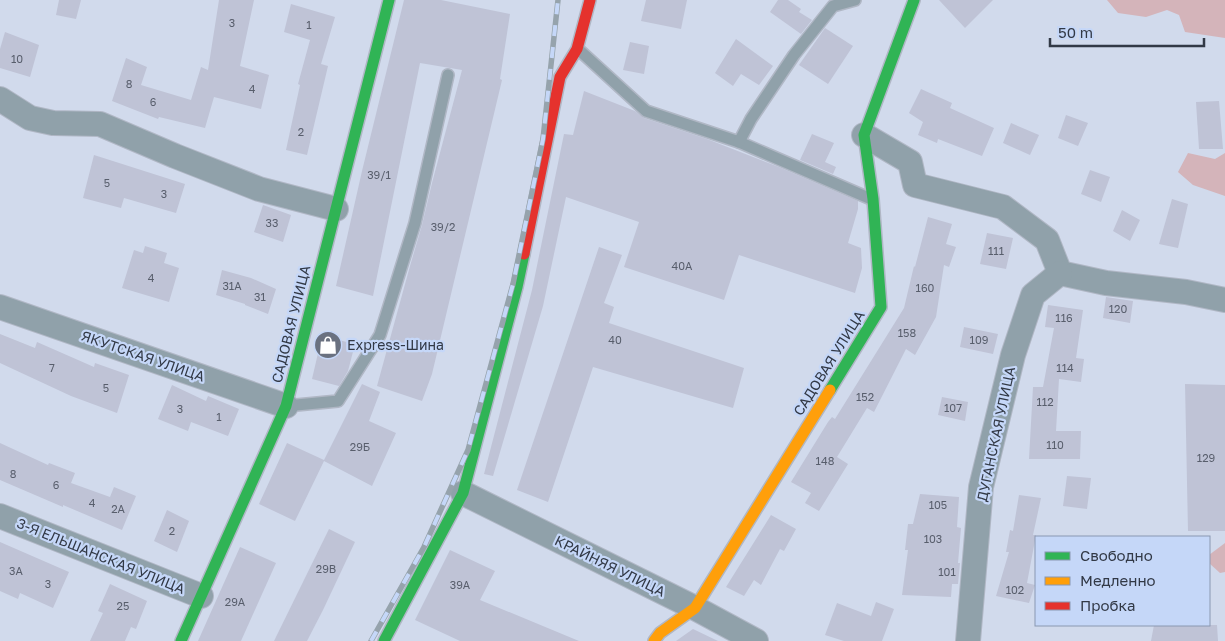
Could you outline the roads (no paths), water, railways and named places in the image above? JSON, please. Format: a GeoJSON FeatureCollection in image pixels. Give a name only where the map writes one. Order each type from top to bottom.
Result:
{"type":"FeatureCollection","features":[{"type":"Feature","properties":{"kind":"street","name":"САДОВАЯ УЛИЦА"},"geometry":{"type":"LineString","coordinates":[[181,641],[286,406],[389,0]]}},
{"type":"Feature","properties":{"kind":"street"},"geometry":{"type":"LineString","coordinates":[[384,641],[463,493],[517,287],[560,77],[577,49],[590,0]]}},
{"type":"Feature","properties":{"kind":"street","name":"САДОВАЯ УЛИЦА"},"geometry":{"type":"LineString","coordinates":[[654,641],[660,633],[695,608],[881,307],[873,199],[864,135],[914,0]]}},
{"type":"Feature","properties":{"kind":"street"},"geometry":{"type":"LineString","coordinates":[[0,99],[30,118],[54,123],[100,124],[259,189],[336,209]]}},
{"type":"Feature","properties":{"kind":"street"},"geometry":{"type":"LineString","coordinates":[[864,135],[910,162],[915,184],[1003,207],[1047,240],[1060,273],[1106,283],[1186,292],[1225,300]]}},
{"type":"Feature","properties":{"kind":"street","name":"ДУГАНСКАЯ УЛИЦА"},"geometry":{"type":"LineString","coordinates":[[968,641],[982,487],[1013,355],[1033,295],[1060,273]]}},
{"type":"Feature","properties":{"kind":"street","name":"ЯКУТСКАЯ УЛИЦА"},"geometry":{"type":"LineString","coordinates":[[0,307],[286,406]]}},
{"type":"Feature","properties":{"kind":"street","name":"КРАЙНЯЯ УЛИЦА"},"geometry":{"type":"LineString","coordinates":[[463,493],[695,608],[756,641]]}},
{"type":"Feature","properties":{"kind":"street","name":"3-Я ЕЛЬШАНСКАЯ УЛИЦА"},"geometry":{"type":"LineString","coordinates":[[0,516],[201,596]]}},
{"type":"Feature","properties":{"kind":"lane"},"geometry":{"type":"LineString","coordinates":[[739,142],[751,119],[783,71],[832,6],[855,0]]}},
{"type":"Feature","properties":{"kind":"lane"},"geometry":{"type":"LineString","coordinates":[[577,49],[646,111],[739,142],[873,199]]}},
{"type":"Feature","properties":{"kind":"lane"},"geometry":{"type":"LineString","coordinates":[[286,406],[338,401],[380,335],[415,223],[448,75]]}},
{"type":"Feature","properties":{"kind":"railway"},"geometry":{"type":"LineString","coordinates":[[371,641],[424,547],[468,450],[513,284],[543,139],[558,0]]}},
{"type":"Feature","properties":{"kind":"place","name":"Express-Шина"},"geometry":{"type":"Point","coordinates":[328,345]}}]}
